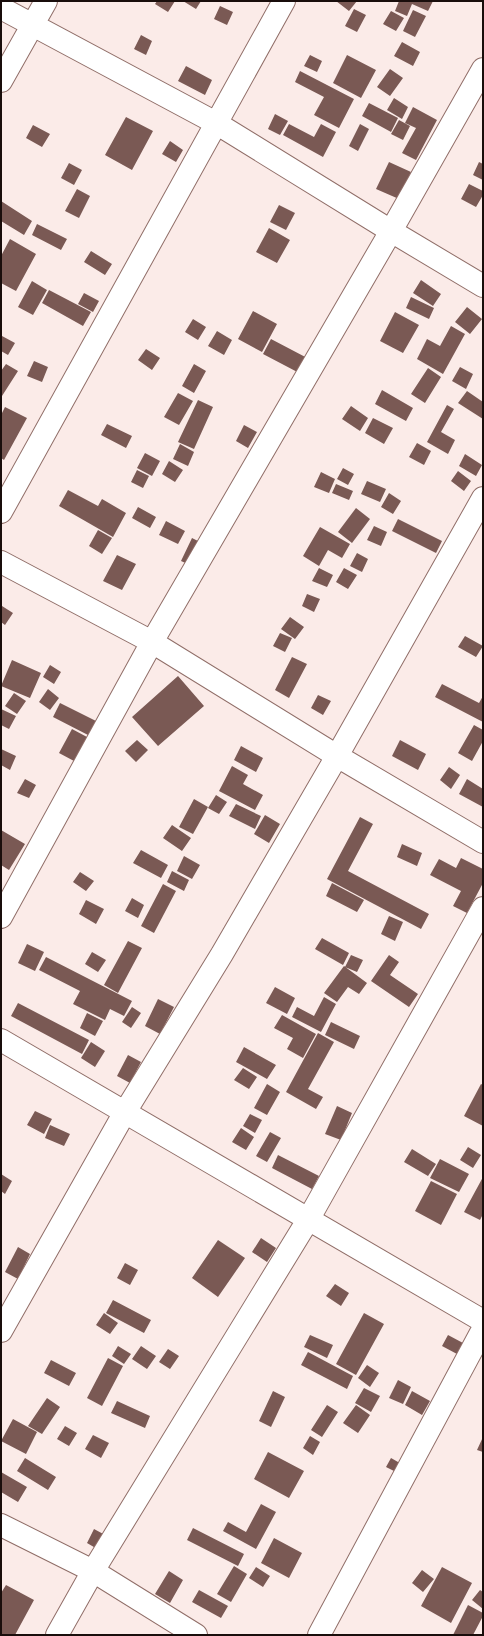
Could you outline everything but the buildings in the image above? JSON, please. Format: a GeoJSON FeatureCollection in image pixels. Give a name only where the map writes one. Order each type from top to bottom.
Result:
{"type":"FeatureCollection","features":[{"type":"Feature","properties":{"kind":"street"},"geometry":{"type":"LineString","coordinates":[[1,81],[46,1]]}},
{"type":"Feature","properties":{"kind":"street"},"geometry":{"type":"LineString","coordinates":[[1,512],[284,1]]}},
{"type":"Feature","properties":{"kind":"street"},"geometry":{"type":"LineString","coordinates":[[1,8],[32,26],[216,123],[483,286]]}},
{"type":"Feature","properties":{"kind":"street"},"geometry":{"type":"LineString","coordinates":[[1,918],[152,642],[391,231],[483,69]]}},
{"type":"Feature","properties":{"kind":"street"},"geometry":{"type":"LineString","coordinates":[[1,1331],[124,1112],[222,954],[337,756],[483,498]]}},
{"type":"Feature","properties":{"kind":"street"},"geometry":{"type":"LineString","coordinates":[[1,562],[152,642],[337,756],[483,842]]}},
{"type":"Feature","properties":{"kind":"street"},"geometry":{"type":"LineString","coordinates":[[57,1635],[92,1571],[308,1220],[483,908]]}},
{"type":"Feature","properties":{"kind":"street"},"geometry":{"type":"LineString","coordinates":[[1,1040],[483,1321]]}},
{"type":"Feature","properties":{"kind":"street"},"geometry":{"type":"LineString","coordinates":[[319,1635],[483,1329]]}},
{"type":"Feature","properties":{"kind":"street"},"geometry":{"type":"LineString","coordinates":[[1,1525],[92,1571],[196,1635]]}}]}
